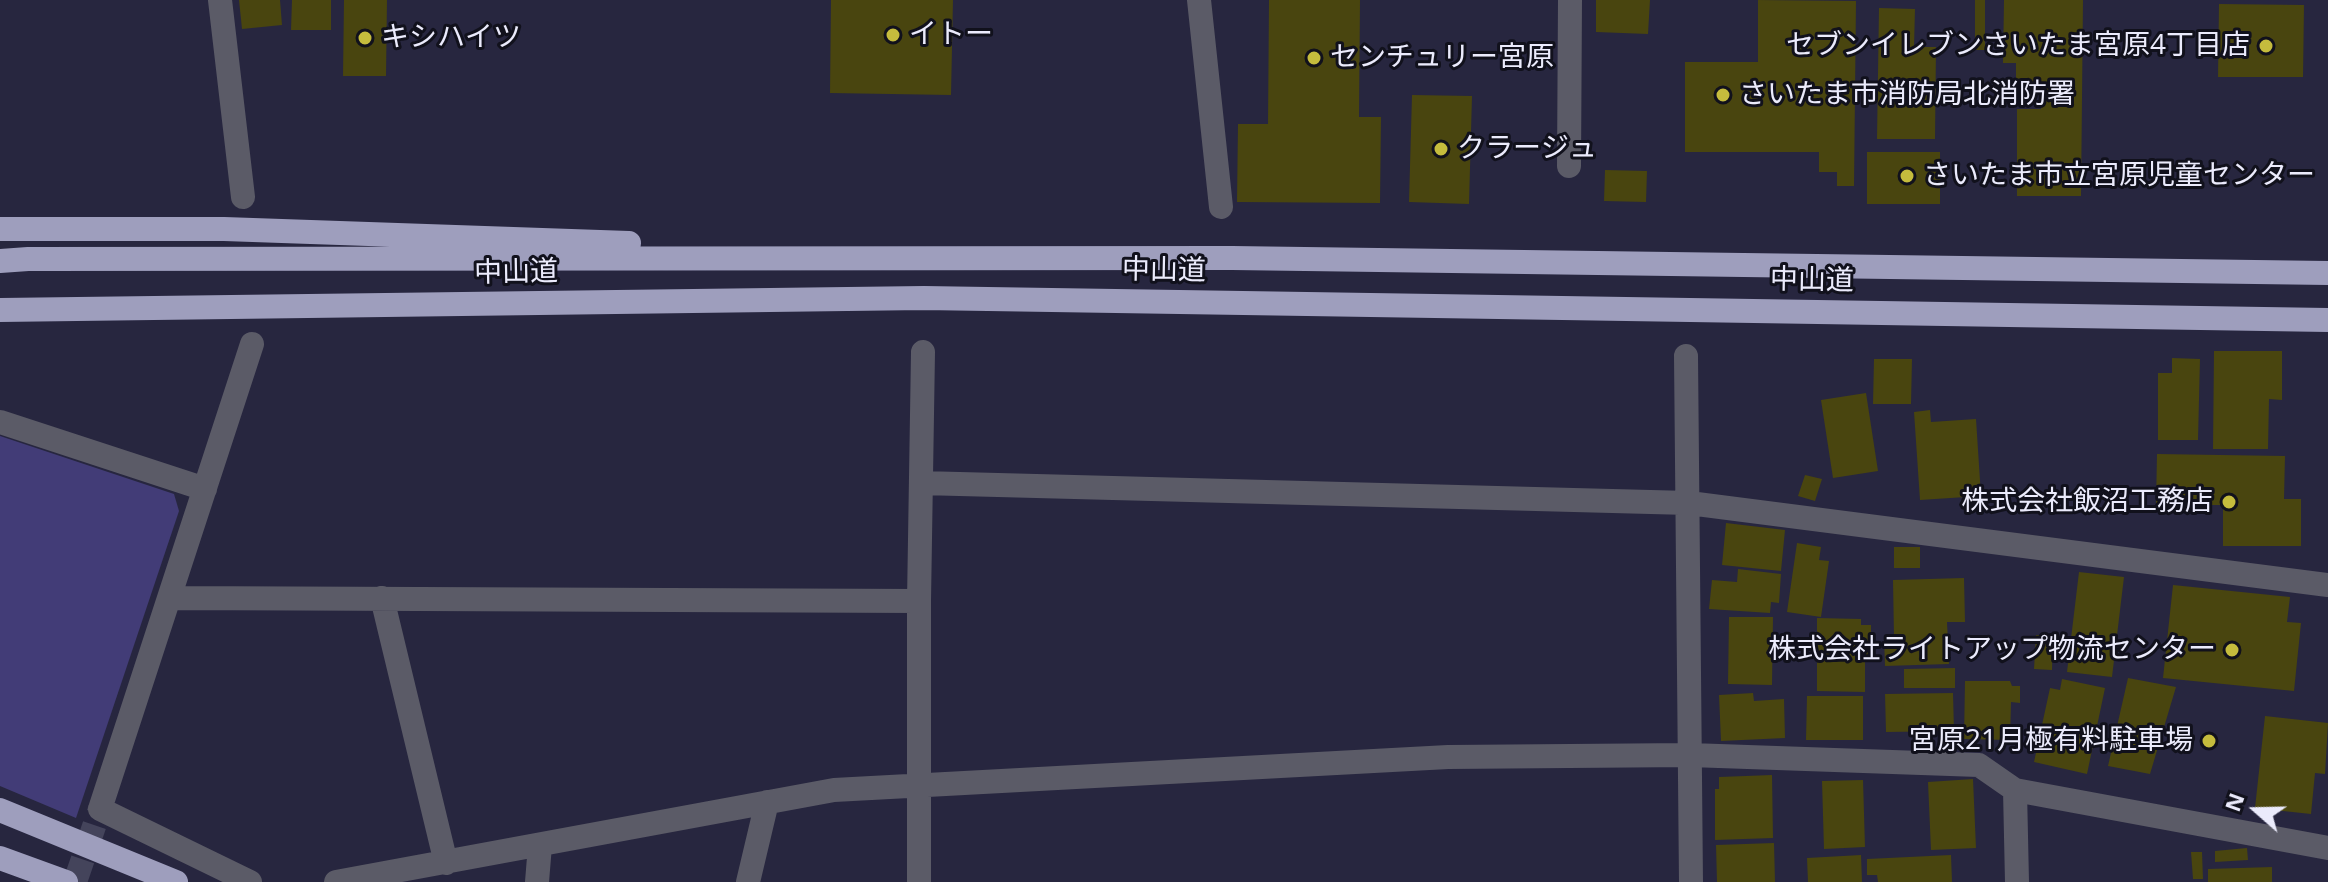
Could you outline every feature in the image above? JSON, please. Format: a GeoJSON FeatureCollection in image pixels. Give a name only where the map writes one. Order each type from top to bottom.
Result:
{"type":"FeatureCollection","features":[{"type":"Feature","properties":{"kind":"highway"},"geometry":{"type":"LineString","coordinates":[[0,229],[224,229],[715,246],[756,259]]}},
{"type":"Feature","properties":{"kind":"highway","name":"中山道"},"geometry":{"type":"LineString","coordinates":[[0,261],[1232,258],[2328,273]]}},
{"type":"Feature","properties":{"kind":"highway","name":"中山道"},"geometry":{"type":"LineString","coordinates":[[0,310],[924,298],[2328,320]]}},
{"type":"Feature","properties":{"kind":"highway"},"geometry":{"type":"LineString","coordinates":[[0,810],[176,882]]}},
{"type":"Feature","properties":{"kind":"highway"},"geometry":{"type":"LineString","coordinates":[[0,858],[66,882]]}},
{"type":"Feature","properties":{"kind":"street"},"geometry":{"type":"LineString","coordinates":[[220,0],[243,197]]}},
{"type":"Feature","properties":{"kind":"street"},"geometry":{"type":"LineString","coordinates":[[1199,0],[1221,207]]}},
{"type":"Feature","properties":{"kind":"street"},"geometry":{"type":"LineString","coordinates":[[1569,166],[1570,0]]}},
{"type":"Feature","properties":{"kind":"street"},"geometry":{"type":"LineString","coordinates":[[250,882],[100,809],[252,344]]}},
{"type":"Feature","properties":{"kind":"street"},"geometry":{"type":"LineString","coordinates":[[919,882],[923,352]]}},
{"type":"Feature","properties":{"kind":"street"},"geometry":{"type":"LineString","coordinates":[[1686,356],[1691,882]]}},
{"type":"Feature","properties":{"kind":"street"},"geometry":{"type":"LineString","coordinates":[[0,422],[205,489]]}},
{"type":"Feature","properties":{"kind":"street"},"geometry":{"type":"LineString","coordinates":[[921,483],[1689,503],[2328,585]]}},
{"type":"Feature","properties":{"kind":"street"},"geometry":{"type":"LineString","coordinates":[[169,598],[919,601]]}},
{"type":"Feature","properties":{"kind":"street"},"geometry":{"type":"LineString","coordinates":[[382,598],[446,863]]}},
{"type":"Feature","properties":{"kind":"street"},"geometry":{"type":"LineString","coordinates":[[336,882],[834,790],[1448,757],[1690,755],[1979,765],[2015,790],[2328,848]]}},
{"type":"Feature","properties":{"kind":"street"},"geometry":{"type":"LineString","coordinates":[[2015,790],[2017,882]]}},
{"type":"Feature","properties":{"kind":"street"},"geometry":{"type":"LineString","coordinates":[[748,882],[767,802]]}},
{"type":"Feature","properties":{"kind":"street"},"geometry":{"type":"LineString","coordinates":[[537,882],[540,845]]}},
{"type":"Feature","properties":{"kind":"shaded area"},"geometry":{"type":"Polygon","coordinates":[[[0,436],[174,494],[179,511],[76,818],[0,786],[0,436]]]}},
{"type":"Feature","properties":{"kind":"building"},"geometry":{"type":"Polygon","coordinates":[[[239,0],[280,0],[282,25],[242,29],[239,0]]]}},
{"type":"Feature","properties":{"kind":"building"},"geometry":{"type":"Polygon","coordinates":[[[292,0],[331,0],[331,30],[291,30],[292,0]]]}},
{"type":"Feature","properties":{"kind":"building","name":"キシハイツ"},"geometry":{"type":"Polygon","coordinates":[[[344,0],[387,0],[386,76],[343,76],[344,0]]]}},
{"type":"Feature","properties":{"kind":"building"},"geometry":{"type":"Polygon","coordinates":[[[831,0],[953,0],[951,95],[830,93],[831,0]]]}},
{"type":"Feature","properties":{"kind":"building","name":"センチュリー宮原"},"geometry":{"type":"Polygon","coordinates":[[[1269,0],[1360,0],[1359,117],[1381,117],[1380,203],[1237,202],[1238,124],[1268,124],[1269,0]]]}},
{"type":"Feature","properties":{"kind":"building"},"geometry":{"type":"Polygon","coordinates":[[[1596,0],[1650,0],[1648,34],[1596,32],[1596,0]]]}},
{"type":"Feature","properties":{"kind":"building"},"geometry":{"type":"Polygon","coordinates":[[[1758,0],[1856,1],[1854,186],[1837,186],[1837,172],[1819,172],[1819,152],[1685,152],[1685,62],[1758,62],[1758,0]]]}},
{"type":"Feature","properties":{"kind":"building"},"geometry":{"type":"Polygon","coordinates":[[[1975,0],[1985,0],[1985,50],[1975,50],[1975,0]]]}},
{"type":"Feature","properties":{"kind":"building"},"geometry":{"type":"Polygon","coordinates":[[[2004,0],[2083,0],[2081,196],[2017,196],[2017,109],[2041,109],[2041,84],[2016,83],[2016,63],[2003,63],[2004,0]]]}},
{"type":"Feature","properties":{"kind":"building"},"geometry":{"type":"Polygon","coordinates":[[[2219,4],[2304,5],[2303,77],[2218,77],[2219,4]]]}},
{"type":"Feature","properties":{"kind":"building"},"geometry":{"type":"Polygon","coordinates":[[[1879,8],[1915,9],[1914,47],[1936,47],[1935,139],[1877,139],[1879,8]]]}},
{"type":"Feature","properties":{"kind":"building","name":"クラージュ"},"geometry":{"type":"Polygon","coordinates":[[[1412,95],[1472,96],[1469,204],[1409,202],[1412,95]]]}},
{"type":"Feature","properties":{"kind":"building"},"geometry":{"type":"Polygon","coordinates":[[[1867,152],[1940,152],[1940,204],[1867,204],[1867,152]]]}},
{"type":"Feature","properties":{"kind":"building"},"geometry":{"type":"Polygon","coordinates":[[[1605,170],[1647,171],[1646,202],[1604,201],[1605,170]]]}},
{"type":"Feature","properties":{"kind":"building"},"geometry":{"type":"Polygon","coordinates":[[[2214,351],[2282,351],[2282,400],[2269,399],[2268,449],[2213,449],[2214,351]]]}},
{"type":"Feature","properties":{"kind":"building"},"geometry":{"type":"Polygon","coordinates":[[[2172,358],[2200,359],[2198,440],[2158,440],[2158,373],[2172,373],[2172,358]]]}},
{"type":"Feature","properties":{"kind":"building"},"geometry":{"type":"Polygon","coordinates":[[[1874,359],[1912,359],[1911,404],[1873,404],[1874,359]]]}},
{"type":"Feature","properties":{"kind":"building"},"geometry":{"type":"Polygon","coordinates":[[[1866,393],[1878,471],[1833,478],[1821,400],[1866,393]]]}},
{"type":"Feature","properties":{"kind":"building"},"geometry":{"type":"Polygon","coordinates":[[[1930,410],[1931,422],[1976,419],[1981,496],[1920,500],[1914,412],[1930,410]]]}},
{"type":"Feature","properties":{"kind":"building","name":"株式会社飯沼工務店"},"geometry":{"type":"Polygon","coordinates":[[[2157,454],[2285,456],[2284,499],[2301,499],[2301,546],[2223,546],[2223,505],[2156,505],[2157,454]]]}},
{"type":"Feature","properties":{"kind":"building"},"geometry":{"type":"Polygon","coordinates":[[[1805,475],[1822,479],[1815,501],[1798,496],[1805,475]]]}},
{"type":"Feature","properties":{"kind":"building"},"geometry":{"type":"Polygon","coordinates":[[[1726,523],[1785,530],[1781,571],[1722,565],[1726,523]]]}},
{"type":"Feature","properties":{"kind":"building"},"geometry":{"type":"Polygon","coordinates":[[[1797,543],[1821,547],[1819,560],[1829,561],[1821,617],[1787,612],[1797,543]]]}},
{"type":"Feature","properties":{"kind":"building"},"geometry":{"type":"Polygon","coordinates":[[[1894,547],[1920,547],[1920,568],[1894,568],[1894,547]]]}},
{"type":"Feature","properties":{"kind":"building"},"geometry":{"type":"Polygon","coordinates":[[[1738,569],[1781,574],[1779,603],[1771,602],[1770,613],[1709,609],[1712,580],[1737,582],[1738,569]]]}},
{"type":"Feature","properties":{"kind":"building"},"geometry":{"type":"Polygon","coordinates":[[[2079,572],[2124,577],[2112,677],[2067,672],[2079,572]]]}},
{"type":"Feature","properties":{"kind":"building"},"geometry":{"type":"Polygon","coordinates":[[[1964,578],[1965,622],[1947,622],[1949,664],[1885,666],[1884,637],[1894,637],[1893,580],[1964,578]]]}},
{"type":"Feature","properties":{"kind":"building","name":"株式会社ライトアップ物流センター"},"geometry":{"type":"Polygon","coordinates":[[[2173,585],[2290,597],[2287,622],[2301,623],[2294,691],[2163,678],[2173,585]]]}},
{"type":"Feature","properties":{"kind":"building"},"geometry":{"type":"Polygon","coordinates":[[[1729,617],[1773,617],[1772,685],[1728,684],[1729,617]]]}},
{"type":"Feature","properties":{"kind":"building"},"geometry":{"type":"Polygon","coordinates":[[[1817,618],[1861,619],[1861,625],[1871,625],[1871,661],[1865,661],[1865,692],[1817,691],[1817,618]]]}},
{"type":"Feature","properties":{"kind":"building"},"geometry":{"type":"Polygon","coordinates":[[[2036,635],[2053,636],[2052,670],[2034,669],[2036,635]]]}},
{"type":"Feature","properties":{"kind":"building"},"geometry":{"type":"Polygon","coordinates":[[[1955,668],[1955,688],[1904,688],[1904,669],[1955,668]]]}},
{"type":"Feature","properties":{"kind":"building"},"geometry":{"type":"Polygon","coordinates":[[[2128,678],[2176,687],[2150,774],[2108,766],[2128,678]]]}},
{"type":"Feature","properties":{"kind":"building"},"geometry":{"type":"Polygon","coordinates":[[[2062,679],[2105,688],[2087,774],[2034,762],[2050,688],[2060,690],[2062,679]]]}},
{"type":"Feature","properties":{"kind":"building"},"geometry":{"type":"Polygon","coordinates":[[[1965,681],[2010,681],[2012,686],[2020,686],[2020,703],[2011,702],[2010,740],[1964,739],[1965,681]]]}},
{"type":"Feature","properties":{"kind":"building"},"geometry":{"type":"Polygon","coordinates":[[[1753,693],[1754,701],[1784,699],[1785,738],[1721,741],[1719,695],[1753,693]]]}},
{"type":"Feature","properties":{"kind":"building"},"geometry":{"type":"Polygon","coordinates":[[[1953,693],[1954,731],[1886,732],[1885,694],[1953,693]]]}},
{"type":"Feature","properties":{"kind":"building"},"geometry":{"type":"Polygon","coordinates":[[[1807,696],[1863,696],[1863,740],[1806,740],[1807,696]]]}},
{"type":"Feature","properties":{"kind":"building"},"geometry":{"type":"Polygon","coordinates":[[[2265,716],[2328,723],[2325,774],[2315,773],[2311,814],[2255,808],[2265,716]]]}},
{"type":"Feature","properties":{"kind":"building"},"geometry":{"type":"Polygon","coordinates":[[[1772,775],[1773,838],[1715,840],[1715,789],[1719,789],[1719,777],[1772,775]]]}},
{"type":"Feature","properties":{"kind":"building"},"geometry":{"type":"Polygon","coordinates":[[[1973,779],[1976,848],[1931,850],[1928,782],[1973,779]]]}},
{"type":"Feature","properties":{"kind":"building"},"geometry":{"type":"Polygon","coordinates":[[[1863,780],[1865,847],[1824,849],[1822,781],[1863,780]]]}},
{"type":"Feature","properties":{"kind":"building"},"geometry":{"type":"Polygon","coordinates":[[[1774,843],[1775,882],[1717,882],[1716,845],[1774,843]]]}},
{"type":"Feature","properties":{"kind":"building"},"geometry":{"type":"Polygon","coordinates":[[[2247,848],[2248,860],[2215,862],[2215,851],[2247,848]]]}},
{"type":"Feature","properties":{"kind":"building"},"geometry":{"type":"Polygon","coordinates":[[[2191,852],[2202,852],[2203,879],[2193,879],[2191,852]]]}},
{"type":"Feature","properties":{"kind":"building"},"geometry":{"type":"Polygon","coordinates":[[[1861,855],[1862,882],[1808,882],[1807,858],[1861,855]]]}},
{"type":"Feature","properties":{"kind":"building"},"geometry":{"type":"Polygon","coordinates":[[[1951,855],[1952,882],[1878,882],[1877,875],[1867,875],[1867,859],[1951,855]]]}},
{"type":"Feature","properties":{"kind":"building"},"geometry":{"type":"Polygon","coordinates":[[[2272,867],[2272,882],[2208,882],[2208,869],[2272,867]]]}},
{"type":"Feature","properties":{"kind":"tunnel"},"geometry":{"type":"LineString","coordinates":[[75,882],[100,809]]}},
{"type":"Feature","properties":{"kind":"place","name":"イトー"},"geometry":{"type":"Point","coordinates":[893,35]}},
{"type":"Feature","properties":{"kind":"place","name":"キシハイツ"},"geometry":{"type":"Point","coordinates":[365,38]}},
{"type":"Feature","properties":{"kind":"place","name":"セブンイレブンさいたま宮原4丁目店"},"geometry":{"type":"Point","coordinates":[2266,46]}},
{"type":"Feature","properties":{"kind":"place","name":"センチュリー宮原"},"geometry":{"type":"Point","coordinates":[1314,58]}},
{"type":"Feature","properties":{"kind":"place","name":"さいたま市消防局北消防署"},"geometry":{"type":"Point","coordinates":[1723,95]}},
{"type":"Feature","properties":{"kind":"place","name":"クラージュ"},"geometry":{"type":"Point","coordinates":[1441,149]}},
{"type":"Feature","properties":{"kind":"place","name":"さいたま市立宮原児童センター"},"geometry":{"type":"Point","coordinates":[1907,176]}},
{"type":"Feature","properties":{"kind":"place","name":"株式会社飯沼工務店"},"geometry":{"type":"Point","coordinates":[2229,502]}},
{"type":"Feature","properties":{"kind":"place","name":"株式会社ライトアップ物流センター"},"geometry":{"type":"Point","coordinates":[2232,650]}},
{"type":"Feature","properties":{"kind":"place","name":"宮原21月極有料駐車場"},"geometry":{"type":"Point","coordinates":[2209,741]}}]}
